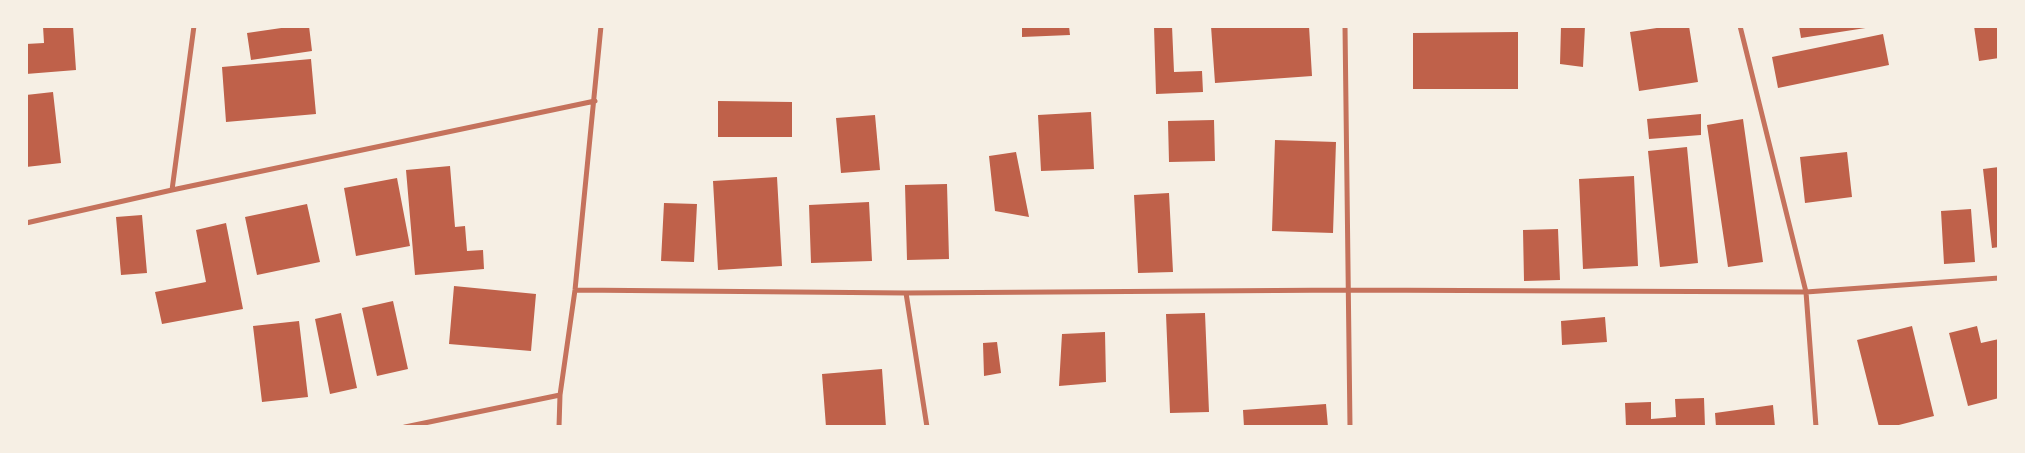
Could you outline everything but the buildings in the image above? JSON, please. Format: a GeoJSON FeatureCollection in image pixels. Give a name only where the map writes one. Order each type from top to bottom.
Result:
{"type":"FeatureCollection","features":[{"type":"Feature","properties":{"kind":"street"},"geometry":{"type":"LineString","coordinates":[[172,190],[194,26]]}},
{"type":"Feature","properties":{"kind":"street"},"geometry":{"type":"LineString","coordinates":[[559,427],[560,395],[575,290],[602,26]]}},
{"type":"Feature","properties":{"kind":"street"},"geometry":{"type":"LineString","coordinates":[[1345,26],[1350,427]]}},
{"type":"Feature","properties":{"kind":"street"},"geometry":{"type":"LineString","coordinates":[[1740,26],[1806,292],[1816,427]]}},
{"type":"Feature","properties":{"kind":"street"},"geometry":{"type":"LineString","coordinates":[[26,223],[172,190],[595,101]]}},
{"type":"Feature","properties":{"kind":"street"},"geometry":{"type":"LineString","coordinates":[[575,290],[906,293],[1349,290],[1806,292],[1999,278]]}},
{"type":"Feature","properties":{"kind":"street"},"geometry":{"type":"LineString","coordinates":[[906,293],[927,427]]}},
{"type":"Feature","properties":{"kind":"street"},"geometry":{"type":"LineString","coordinates":[[405,427],[560,395]]}}]}
